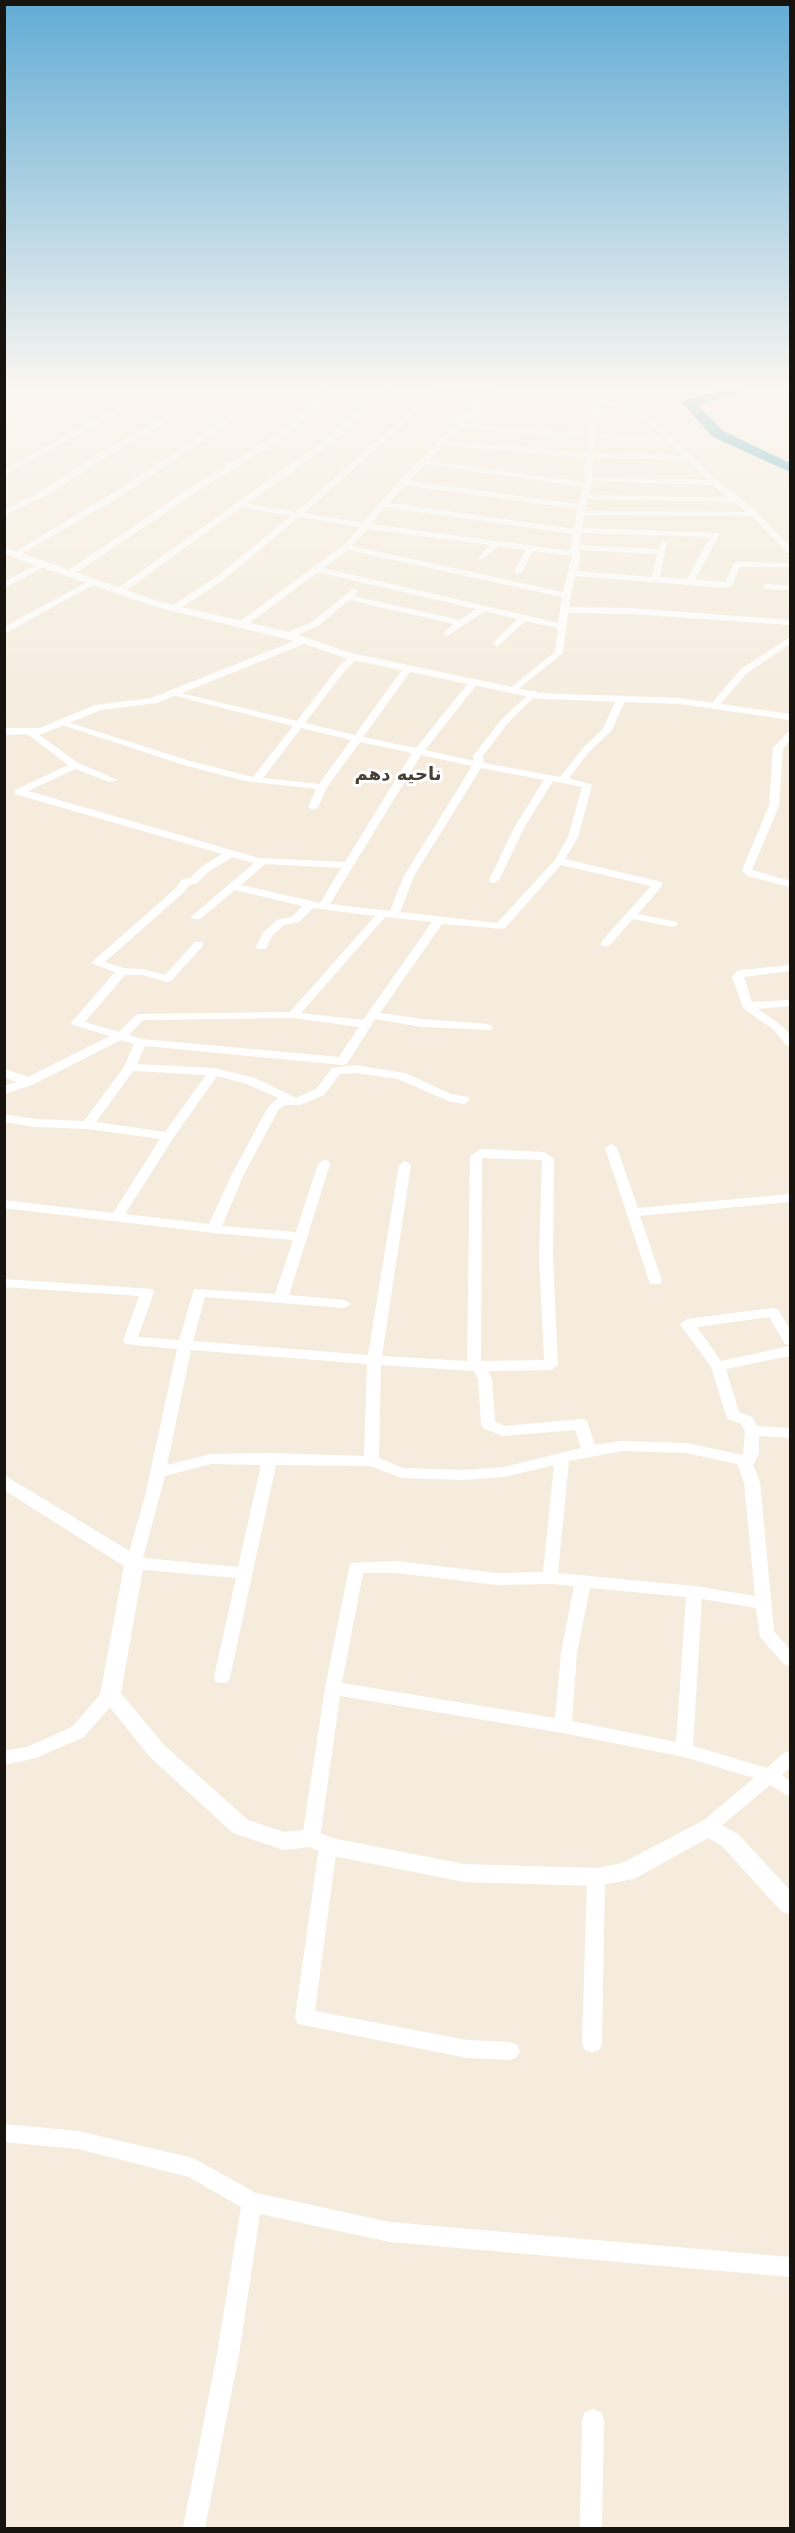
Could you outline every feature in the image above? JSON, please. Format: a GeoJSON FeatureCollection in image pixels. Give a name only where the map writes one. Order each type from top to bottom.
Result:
{"type":"FeatureCollection","features":[{"type":"Feature","properties":{"kind":"street"},"geometry":{"type":"LineString","coordinates":[[10,552],[91,508]]}},
{"type":"Feature","properties":{"kind":"street"},"geometry":{"type":"LineString","coordinates":[[70,573],[166,508]]}},
{"type":"Feature","properties":{"kind":"street"},"geometry":{"type":"LineString","coordinates":[[121,590],[238,508]]}},
{"type":"Feature","properties":{"kind":"street"},"geometry":{"type":"LineString","coordinates":[[253,508],[530,549],[662,552]]}},
{"type":"Feature","properties":{"kind":"street"},"geometry":{"type":"LineString","coordinates":[[173,609],[219,579],[305,508]]}},
{"type":"Feature","properties":{"kind":"street"},"geometry":{"type":"LineString","coordinates":[[242,624],[347,547],[364,525],[382,508]]}},
{"type":"Feature","properties":{"kind":"street"},"geometry":{"type":"LineString","coordinates":[[409,508],[578,531],[715,536],[690,582]]}},
{"type":"Feature","properties":{"kind":"street"},"geometry":{"type":"LineString","coordinates":[[571,508],[754,514]]}},
{"type":"Feature","properties":{"kind":"street"},"geometry":{"type":"LineString","coordinates":[[747,508],[790,551]]}},
{"type":"Feature","properties":{"kind":"street"},"geometry":{"type":"LineString","coordinates":[[513,690],[559,653],[566,595],[577,550],[582,510]]}},
{"type":"Feature","properties":{"kind":"street"},"geometry":{"type":"LineString","coordinates":[[655,580],[666,534]]}},
{"type":"Feature","properties":{"kind":"street"},"geometry":{"type":"LineString","coordinates":[[482,558],[496,543]]}},
{"type":"Feature","properties":{"kind":"street"},"geometry":{"type":"LineString","coordinates":[[347,547],[566,595]]}},
{"type":"Feature","properties":{"kind":"street"},"geometry":{"type":"LineString","coordinates":[[518,572],[530,549]]}},
{"type":"Feature","properties":{"kind":"street"},"geometry":{"type":"LineString","coordinates":[[10,552],[173,609],[289,635],[354,658],[533,693],[583,699],[621,698],[714,706],[790,717]]}},
{"type":"Feature","properties":{"kind":"street"},"geometry":{"type":"LineString","coordinates":[[4,586],[45,564]]}},
{"type":"Feature","properties":{"kind":"street"},"geometry":{"type":"LineString","coordinates":[[572,573],[728,585],[737,564],[790,566]]}},
{"type":"Feature","properties":{"kind":"street"},"geometry":{"type":"LineString","coordinates":[[316,569],[563,627]]}},
{"type":"Feature","properties":{"kind":"street"},"geometry":{"type":"LineString","coordinates":[[4,631],[94,582]]}},
{"type":"Feature","properties":{"kind":"street"},"geometry":{"type":"LineString","coordinates":[[289,635],[315,624],[357,587]]}},
{"type":"Feature","properties":{"kind":"street"},"geometry":{"type":"LineString","coordinates":[[766,587],[790,588]]}},
{"type":"Feature","properties":{"kind":"street"},"geometry":{"type":"LineString","coordinates":[[346,597],[461,623]]}},
{"type":"Feature","properties":{"kind":"street"},"geometry":{"type":"LineString","coordinates":[[447,633],[484,608]]}},
{"type":"Feature","properties":{"kind":"street"},"geometry":{"type":"LineString","coordinates":[[565,610],[630,611],[790,623]]}},
{"type":"Feature","properties":{"kind":"street"},"geometry":{"type":"LineString","coordinates":[[497,644],[524,617]]}},
{"type":"Feature","properties":{"kind":"street"},"geometry":{"type":"LineString","coordinates":[[714,706],[744,670],[790,640]]}},
{"type":"Feature","properties":{"kind":"street"},"geometry":{"type":"LineString","coordinates":[[4,732],[42,731],[99,707],[153,701],[235,666],[303,641]]}},
{"type":"Feature","properties":{"kind":"street"},"geometry":{"type":"LineString","coordinates":[[256,780],[344,666],[354,658]]}},
{"type":"Feature","properties":{"kind":"street"},"geometry":{"type":"LineString","coordinates":[[313,807],[322,787],[407,669]]}},
{"type":"Feature","properties":{"kind":"street"},"geometry":{"type":"LineString","coordinates":[[323,906],[346,865],[418,752],[473,682]]}},
{"type":"Feature","properties":{"kind":"street"},"geometry":{"type":"LineString","coordinates":[[175,693],[418,752],[588,785],[573,837],[559,861],[500,927],[310,905],[233,886]]}},
{"type":"Feature","properties":{"kind":"street"},"geometry":{"type":"LineString","coordinates":[[293,1015],[388,914],[479,764],[478,756],[504,722],[533,693]]}},
{"type":"Feature","properties":{"kind":"street"},"geometry":{"type":"LineString","coordinates":[[563,780],[586,750],[607,730],[621,698]]}},
{"type":"Feature","properties":{"kind":"street"},"geometry":{"type":"LineString","coordinates":[[61,723],[187,763],[256,780],[322,787]]}},
{"type":"Feature","properties":{"kind":"street"},"geometry":{"type":"LineString","coordinates":[[31,733],[75,765],[113,780]]}},
{"type":"Feature","properties":{"kind":"street"},"geometry":{"type":"LineString","coordinates":[[790,735],[778,748],[774,806],[747,870],[751,874],[790,884]]}},
{"type":"Feature","properties":{"kind":"street"},"geometry":{"type":"LineString","coordinates":[[75,765],[19,792],[263,861],[346,865]]}},
{"type":"Feature","properties":{"kind":"street"},"geometry":{"type":"LineString","coordinates":[[494,880],[520,826],[550,778]]}},
{"type":"Feature","properties":{"kind":"street"},"geometry":{"type":"LineString","coordinates":[[199,944],[167,979],[143,972],[122,971],[98,963],[180,890],[185,882],[193,881],[204,870],[231,853]]}},
{"type":"Feature","properties":{"kind":"street"},"geometry":{"type":"LineString","coordinates":[[196,917],[263,861]]}},
{"type":"Feature","properties":{"kind":"street"},"geometry":{"type":"LineString","coordinates":[[559,861],[656,882],[657,886],[605,944]]}},
{"type":"Feature","properties":{"kind":"street"},"geometry":{"type":"LineString","coordinates":[[262,948],[267,935],[281,922],[296,920],[310,905]]}},
{"type":"Feature","properties":{"kind":"street"},"geometry":{"type":"LineString","coordinates":[[629,915],[673,924]]}},
{"type":"Feature","properties":{"kind":"street"},"geometry":{"type":"LineString","coordinates":[[122,971],[77,1023],[141,1042],[343,1061],[439,920]]}},
{"type":"Feature","properties":{"kind":"street"},"geometry":{"type":"LineString","coordinates":[[790,968],[738,975],[747,1006],[778,1028],[790,1042]]}},
{"type":"Feature","properties":{"kind":"street"},"geometry":{"type":"LineString","coordinates":[[747,1006],[790,1003]]}},
{"type":"Feature","properties":{"kind":"street"},"geometry":{"type":"LineString","coordinates":[[4,1090],[28,1082],[122,1035],[140,1017],[293,1015],[487,1028]]}},
{"type":"Feature","properties":{"kind":"street"},"geometry":{"type":"LineString","coordinates":[[88,1125],[130,1067],[141,1042]]}},
{"type":"Feature","properties":{"kind":"street"},"geometry":{"type":"LineString","coordinates":[[130,1067],[214,1072],[251,1081],[297,1102]]}},
{"type":"Feature","properties":{"kind":"street"},"geometry":{"type":"LineString","coordinates":[[214,1229],[238,1174],[274,1107],[282,1101],[297,1102],[320,1092],[336,1071],[355,1069],[401,1076],[448,1097],[464,1100]]}},
{"type":"Feature","properties":{"kind":"street"},"geometry":{"type":"LineString","coordinates":[[4,1072],[28,1082]]}},
{"type":"Feature","properties":{"kind":"street"},"geometry":{"type":"LineString","coordinates":[[117,1217],[168,1136],[214,1072]]}},
{"type":"Feature","properties":{"kind":"street"},"geometry":{"type":"LineString","coordinates":[[4,1118],[34,1123],[88,1125],[168,1136]]}},
{"type":"Feature","properties":{"kind":"street"},"geometry":{"type":"LineString","coordinates":[[611,1148],[655,1281]]}},
{"type":"Feature","properties":{"kind":"street"},"geometry":{"type":"LineString","coordinates":[[4,1283],[147,1292],[130,1341],[477,1366],[552,1365],[546,1257],[548,1160],[544,1156],[481,1154],[476,1156],[477,1366],[485,1379],[488,1424],[502,1431],[581,1424],[589,1450]]}},
{"type":"Feature","properties":{"kind":"street"},"geometry":{"type":"LineString","coordinates":[[281,1298],[299,1236],[324,1164]]}},
{"type":"Feature","properties":{"kind":"street"},"geometry":{"type":"LineString","coordinates":[[370,1461],[374,1360],[405,1165]]}},
{"type":"Feature","properties":{"kind":"street"},"geometry":{"type":"LineString","coordinates":[[632,1213],[790,1198]]}},
{"type":"Feature","properties":{"kind":"street"},"geometry":{"type":"LineString","coordinates":[[4,1204],[214,1229],[299,1236]]}},
{"type":"Feature","properties":{"kind":"street"},"geometry":{"type":"LineString","coordinates":[[4,1758],[30,1753],[78,1732],[110,1695],[134,1563],[159,1472],[185,1346],[199,1292],[344,1304]]}},
{"type":"Feature","properties":{"kind":"street"},"geometry":{"type":"LineString","coordinates":[[746,1464],[752,1454],[752,1431],[747,1421],[733,1415],[718,1366],[687,1324],[773,1312],[785,1323],[790,1341]]}},
{"type":"Feature","properties":{"kind":"street"},"geometry":{"type":"LineString","coordinates":[[718,1366],[790,1351]]}},
{"type":"Feature","properties":{"kind":"street"},"geometry":{"type":"LineString","coordinates":[[752,1431],[790,1433]]}},
{"type":"Feature","properties":{"kind":"street"},"geometry":{"type":"LineString","coordinates":[[159,1472],[211,1459],[270,1458],[370,1461],[402,1473],[463,1475],[504,1472],[562,1459],[589,1450],[622,1446],[686,1448],[743,1460],[752,1482],[766,1633],[790,1660]]}},
{"type":"Feature","properties":{"kind":"street"},"geometry":{"type":"LineString","coordinates":[[222,1677],[270,1458]]}},
{"type":"Feature","properties":{"kind":"street"},"geometry":{"type":"LineString","coordinates":[[550,1578],[562,1459]]}},
{"type":"Feature","properties":{"kind":"street"},"geometry":{"type":"LineString","coordinates":[[5,1481],[134,1563],[245,1573]]}},
{"type":"Feature","properties":{"kind":"street"},"geometry":{"type":"LineString","coordinates":[[510,2051],[467,2049],[305,2018],[333,1688],[356,1567],[397,1567],[497,1579],[550,1578],[694,1592],[764,1603]]}},
{"type":"Feature","properties":{"kind":"street"},"geometry":{"type":"LineString","coordinates":[[563,1726],[569,1653],[583,1582]]}},
{"type":"Feature","properties":{"kind":"street"},"geometry":{"type":"LineString","coordinates":[[684,1750],[694,1592]]}},
{"type":"Feature","properties":{"kind":"street"},"geometry":{"type":"LineString","coordinates":[[333,1688],[563,1726],[684,1750],[768,1775],[790,1790]]}},
{"type":"Feature","properties":{"kind":"street"},"geometry":{"type":"LineString","coordinates":[[110,1695],[157,1751],[241,1827],[284,1841],[320,1842],[464,1873],[596,1877],[626,1872],[708,1827],[790,1758]]}},
{"type":"Feature","properties":{"kind":"street"},"geometry":{"type":"LineString","coordinates":[[708,1827],[730,1840],[790,1905]]}},
{"type":"Feature","properties":{"kind":"street"},"geometry":{"type":"LineString","coordinates":[[592,2044],[596,1877]]}},
{"type":"Feature","properties":{"kind":"street"},"geometry":{"type":"LineString","coordinates":[[4,2133],[78,2140],[193,2168],[252,2202],[390,2232],[790,2267]]}},
{"type":"Feature","properties":{"kind":"street"},"geometry":{"type":"LineString","coordinates":[[194,2529],[228,2354],[252,2202]]}},
{"type":"Feature","properties":{"kind":"street"},"geometry":{"type":"LineString","coordinates":[[591,2529],[593,2420]]}},
{"type":"Feature","properties":{"kind":"district","name":"ناحیه دهم"},"geometry":{"type":"Point","coordinates":[398,775]}}]}
